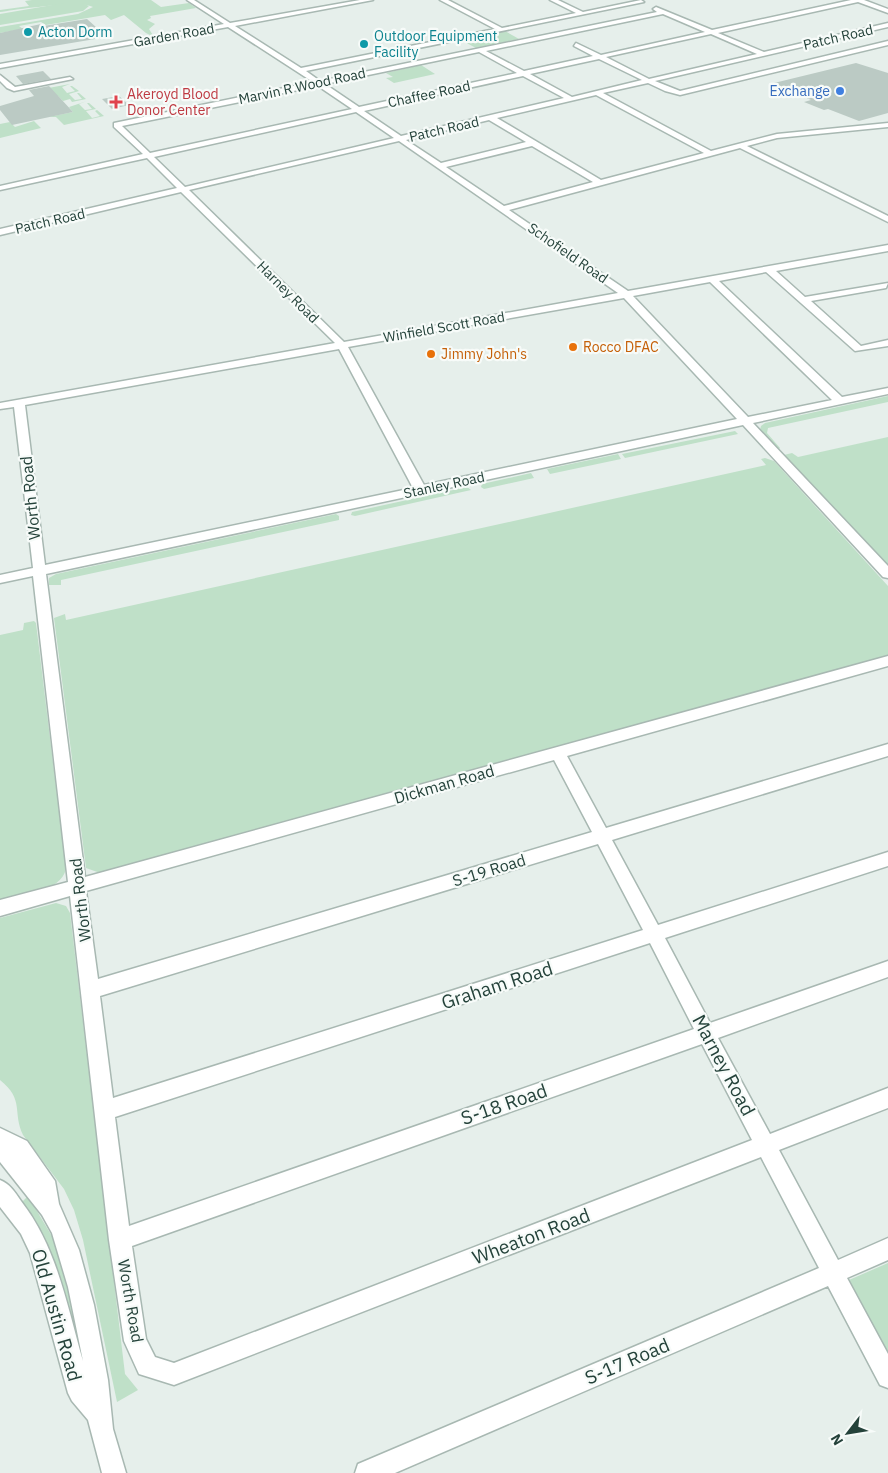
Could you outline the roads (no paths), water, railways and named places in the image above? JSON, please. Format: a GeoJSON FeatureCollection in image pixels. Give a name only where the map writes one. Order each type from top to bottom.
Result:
{"type":"FeatureCollection","features":[{"type":"Feature","properties":{"kind":"street","name":"Schofield Road"},"geometry":{"type":"LineString","coordinates":[[190,0],[300,70],[627,294],[888,574]]}},
{"type":"Feature","properties":{"kind":"street","name":"Garden Road"},"geometry":{"type":"LineString","coordinates":[[0,66],[370,0]]}},
{"type":"Feature","properties":{"kind":"street"},"geometry":{"type":"LineString","coordinates":[[443,0],[502,30]]}},
{"type":"Feature","properties":{"kind":"street"},"geometry":{"type":"LineString","coordinates":[[554,0],[583,14]]}},
{"type":"Feature","properties":{"kind":"street"},"geometry":{"type":"LineString","coordinates":[[858,0],[888,11]]}},
{"type":"Feature","properties":{"kind":"street","name":"Chaffee Road"},"geometry":{"type":"LineString","coordinates":[[2,185],[149,156],[858,0]]}},
{"type":"Feature","properties":{"kind":"street"},"geometry":{"type":"LineString","coordinates":[[300,70],[583,14],[639,1],[772,58]]}},
{"type":"Feature","properties":{"kind":"street","name":"Marvin R Wood Road"},"geometry":{"type":"LineString","coordinates":[[117,125],[114,121],[122,117],[132,116],[141,120],[664,12]]}},
{"type":"Feature","properties":{"kind":"street","name":"Patch Road"},"geometry":{"type":"LineString","coordinates":[[0,232],[888,25]]}},
{"type":"Feature","properties":{"kind":"street"},"geometry":{"type":"LineString","coordinates":[[576,45],[675,92],[697,90],[888,43]]}},
{"type":"Feature","properties":{"kind":"street"},"geometry":{"type":"LineString","coordinates":[[480,50],[571,99]]}},
{"type":"Feature","properties":{"kind":"street"},"geometry":{"type":"LineString","coordinates":[[781,62],[793,66]]}},
{"type":"Feature","properties":{"kind":"street"},"geometry":{"type":"LineString","coordinates":[[0,77],[9,87],[14,89],[70,79]]}},
{"type":"Feature","properties":{"kind":"street"},"geometry":{"type":"LineString","coordinates":[[597,93],[711,154]]}},
{"type":"Feature","properties":{"kind":"street"},"geometry":{"type":"LineString","coordinates":[[491,118],[600,183]]}},
{"type":"Feature","properties":{"kind":"street","name":"Harney Road"},"geometry":{"type":"LineString","coordinates":[[117,125],[342,345],[420,490]]}},
{"type":"Feature","properties":{"kind":"street"},"geometry":{"type":"LineString","coordinates":[[503,209],[788,134],[888,125]]}},
{"type":"Feature","properties":{"kind":"street"},"geometry":{"type":"LineString","coordinates":[[440,166],[533,143]]}},
{"type":"Feature","properties":{"kind":"street"},"geometry":{"type":"LineString","coordinates":[[741,146],[888,220]]}},
{"type":"Feature","properties":{"kind":"street"},"geometry":{"type":"LineString","coordinates":[[876,224],[888,220]]}},
{"type":"Feature","properties":{"kind":"street","name":"Winfield Scott Road"},"geometry":{"type":"LineString","coordinates":[[0,406],[888,248]]}},
{"type":"Feature","properties":{"kind":"street"},"geometry":{"type":"LineString","coordinates":[[768,269],[859,348],[888,343]]}},
{"type":"Feature","properties":{"kind":"street"},"geometry":{"type":"LineString","coordinates":[[712,279],[840,401]]}},
{"type":"Feature","properties":{"kind":"street"},"geometry":{"type":"LineString","coordinates":[[803,300],[884,283]]}},
{"type":"Feature","properties":{"kind":"street","name":"Stanley Road"},"geometry":{"type":"LineString","coordinates":[[0,579],[888,391]]}},
{"type":"Feature","properties":{"kind":"street","name":"Worth Road"},"geometry":{"type":"LineString","coordinates":[[19,402],[38,571],[106,1110],[120,1240],[135,1341],[147,1366],[174,1374]]}},
{"type":"Feature","properties":{"kind":"street","name":"Dickman Road"},"geometry":{"type":"LineString","coordinates":[[0,908],[888,661]]}},
{"type":"Feature","properties":{"kind":"street","name":"S-19 Road"},"geometry":{"type":"LineString","coordinates":[[90,990],[888,750]]}},
{"type":"Feature","properties":{"kind":"street","name":"Marney Road"},"geometry":{"type":"LineString","coordinates":[[558,752],[834,1272],[888,1378]]}},
{"type":"Feature","properties":{"kind":"street","name":"Graham Road"},"geometry":{"type":"LineString","coordinates":[[106,1110],[888,859]]}},
{"type":"Feature","properties":{"kind":"street","name":"S-18 Road"},"geometry":{"type":"LineString","coordinates":[[120,1240],[888,969]]}},
{"type":"Feature","properties":{"kind":"street","name":"Wheaton Road"},"geometry":{"type":"LineString","coordinates":[[174,1374],[888,1098]]}},
{"type":"Feature","properties":{"kind":"street","name":"Old Austin Road"},"geometry":{"type":"LineString","coordinates":[[0,1140],[7,1157],[49,1206],[61,1229],[71,1258],[98,1382],[98,1414],[114,1473]]}},
{"type":"Feature","properties":{"kind":"street","name":"Old Austin Road"},"geometry":{"type":"LineString","coordinates":[[0,1190],[28,1227],[40,1250],[80,1393],[98,1414]]}},
{"type":"Feature","properties":{"kind":"street","name":"S-17 Road"},"geometry":{"type":"LineString","coordinates":[[367,1473],[888,1249]]}},
{"type":"Feature","properties":{"kind":"place","name":"Acton Dorm"},"geometry":{"type":"Point","coordinates":[28,32]}},
{"type":"Feature","properties":{"kind":"place","name":"Outdoor Equipment Facility"},"geometry":{"type":"Point","coordinates":[364,44]}},
{"type":"Feature","properties":{"kind":"place","name":"Exchange"},"geometry":{"type":"Point","coordinates":[840,91]}},
{"type":"Feature","properties":{"kind":"place","name":"Akeroyd Blood Donor Center"},"geometry":{"type":"Point","coordinates":[116,102]}},
{"type":"Feature","properties":{"kind":"place","name":"Rocco DFAC"},"geometry":{"type":"Point","coordinates":[573,347]}},
{"type":"Feature","properties":{"kind":"place","name":"Jimmy John's"},"geometry":{"type":"Point","coordinates":[431,354]}}]}
